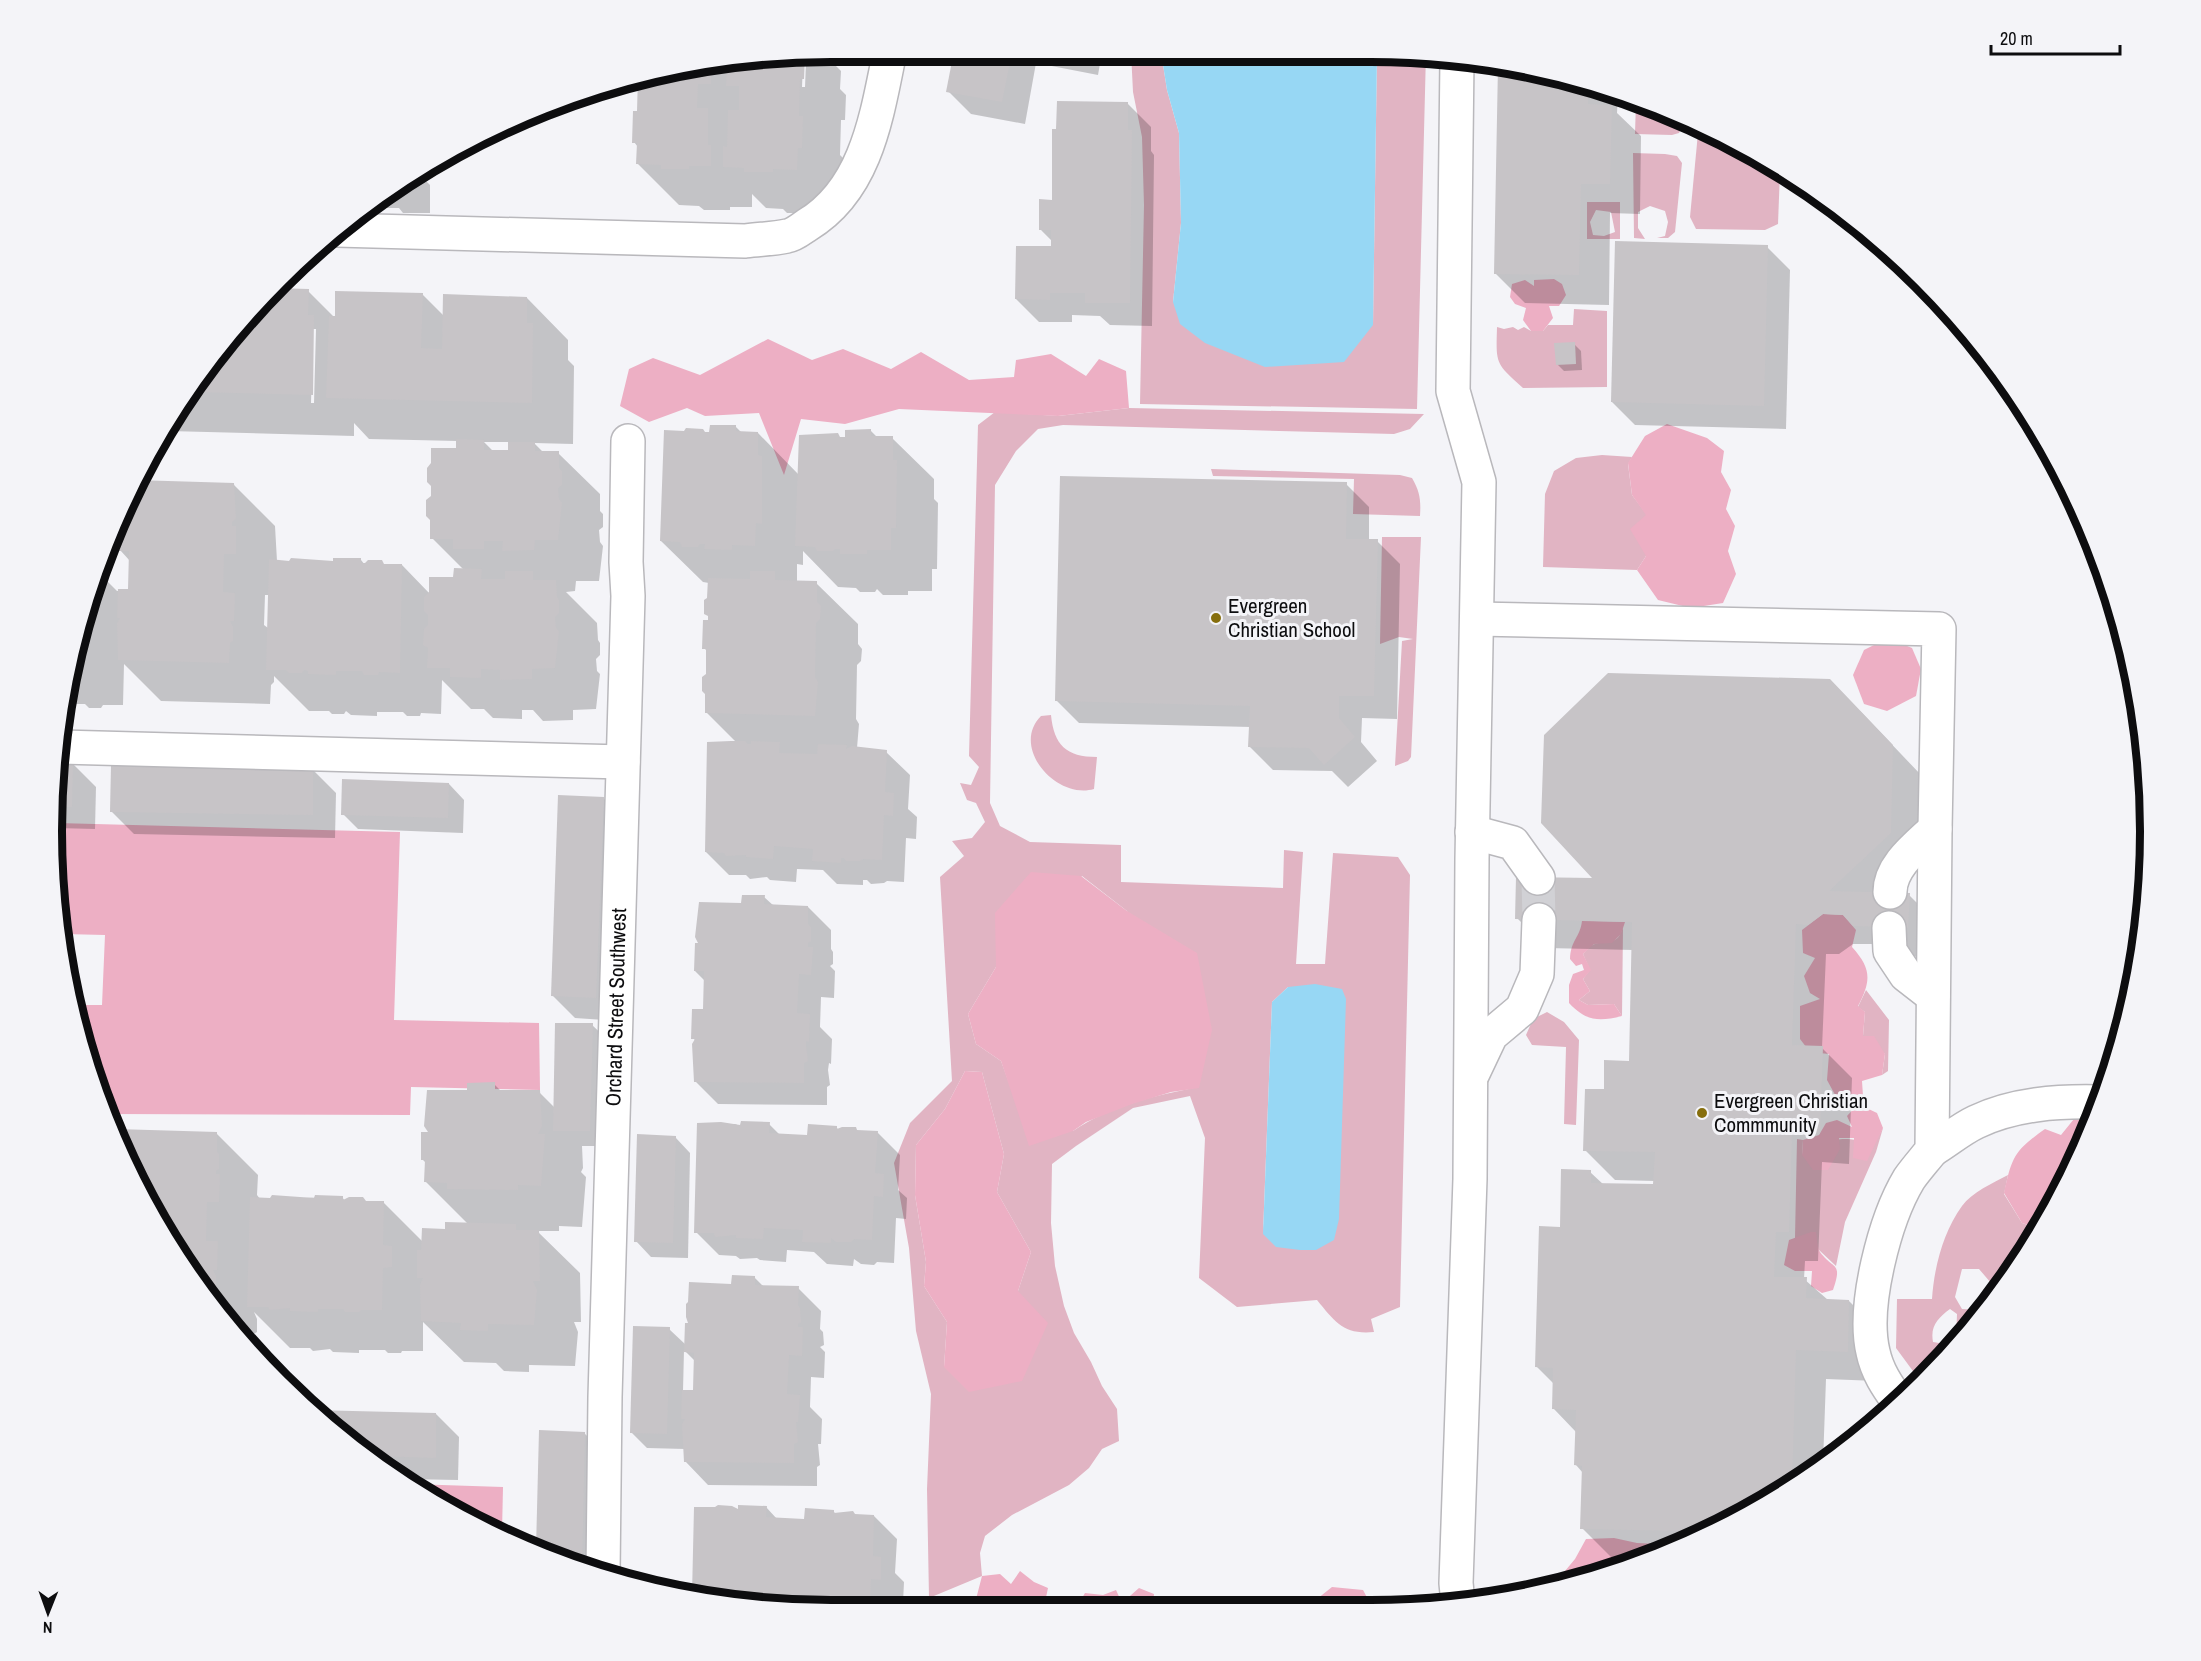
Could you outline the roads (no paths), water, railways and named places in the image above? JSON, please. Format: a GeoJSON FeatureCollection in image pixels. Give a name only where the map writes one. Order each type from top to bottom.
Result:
{"type":"FeatureCollection","features":[{"type":"Feature","properties":{"kind":"street"},"geometry":{"type":"LineString","coordinates":[[349,230],[745,241],[789,236],[824,214],[850,183],[864,154],[876,117],[888,62]]}},
{"type":"Feature","properties":{"kind":"street"},"geometry":{"type":"LineString","coordinates":[[1457,67],[1453,391],[1479,482],[1472,832],[1470,1179],[1457,1594]]}},
{"type":"Feature","properties":{"kind":"street","name":"Orchard Street Southwest"},"geometry":{"type":"LineString","coordinates":[[603,1565],[605,1397],[628,596],[626,562],[628,441]]}},
{"type":"Feature","properties":{"kind":"street"},"geometry":{"type":"LineString","coordinates":[[1477,619],[1939,629],[1932,1150]]}},
{"type":"Feature","properties":{"kind":"street"},"geometry":{"type":"LineString","coordinates":[[66,747],[623,762]]}},
{"type":"Feature","properties":{"kind":"street"},"geometry":{"type":"LineString","coordinates":[[1890,892],[1890,880],[1909,853],[1935,829]]}},
{"type":"Feature","properties":{"kind":"street"},"geometry":{"type":"LineString","coordinates":[[1472,832],[1513,843],[1538,878]]}},
{"type":"Feature","properties":{"kind":"street"},"geometry":{"type":"LineString","coordinates":[[1471,1077],[1491,1035],[1522,1009],[1537,974],[1539,920]]}},
{"type":"Feature","properties":{"kind":"street"},"geometry":{"type":"LineString","coordinates":[[1889,928],[1890,951],[1906,975],[1933,996]]}},
{"type":"Feature","properties":{"kind":"street"},"geometry":{"type":"LineString","coordinates":[[1893,1394],[1883,1381],[1873,1352],[1870,1304],[1888,1226],[1910,1179],[1932,1150],[1975,1123],[2019,1107],[2072,1101],[2090,1102]]}},
{"type":"Feature","properties":{"kind":"water"},"geometry":{"type":"Polygon","coordinates":[[[1163,62],[1377,62],[1373,325],[1344,362],[1265,367],[1205,343],[1180,324],[1173,302],[1181,223],[1179,133],[1167,90],[1163,62]]]}},
{"type":"Feature","properties":{"kind":"water"},"geometry":{"type":"Polygon","coordinates":[[[1315,984],[1342,989],[1346,999],[1339,1219],[1334,1240],[1316,1250],[1300,1250],[1276,1247],[1263,1234],[1272,1002],[1288,987],[1315,984]]]}},
{"type":"Feature","properties":{"kind":"tunnel"},"geometry":{"type":"LineString","coordinates":[[1538,878],[1539,920]]}},
{"type":"Feature","properties":{"kind":"place","name":"Evergreen Christian School"},"geometry":{"type":"Point","coordinates":[1216,618]}},
{"type":"Feature","properties":{"kind":"place","name":"Evergreen Christian Commmunity"},"geometry":{"type":"Point","coordinates":[1702,1113]}}]}
